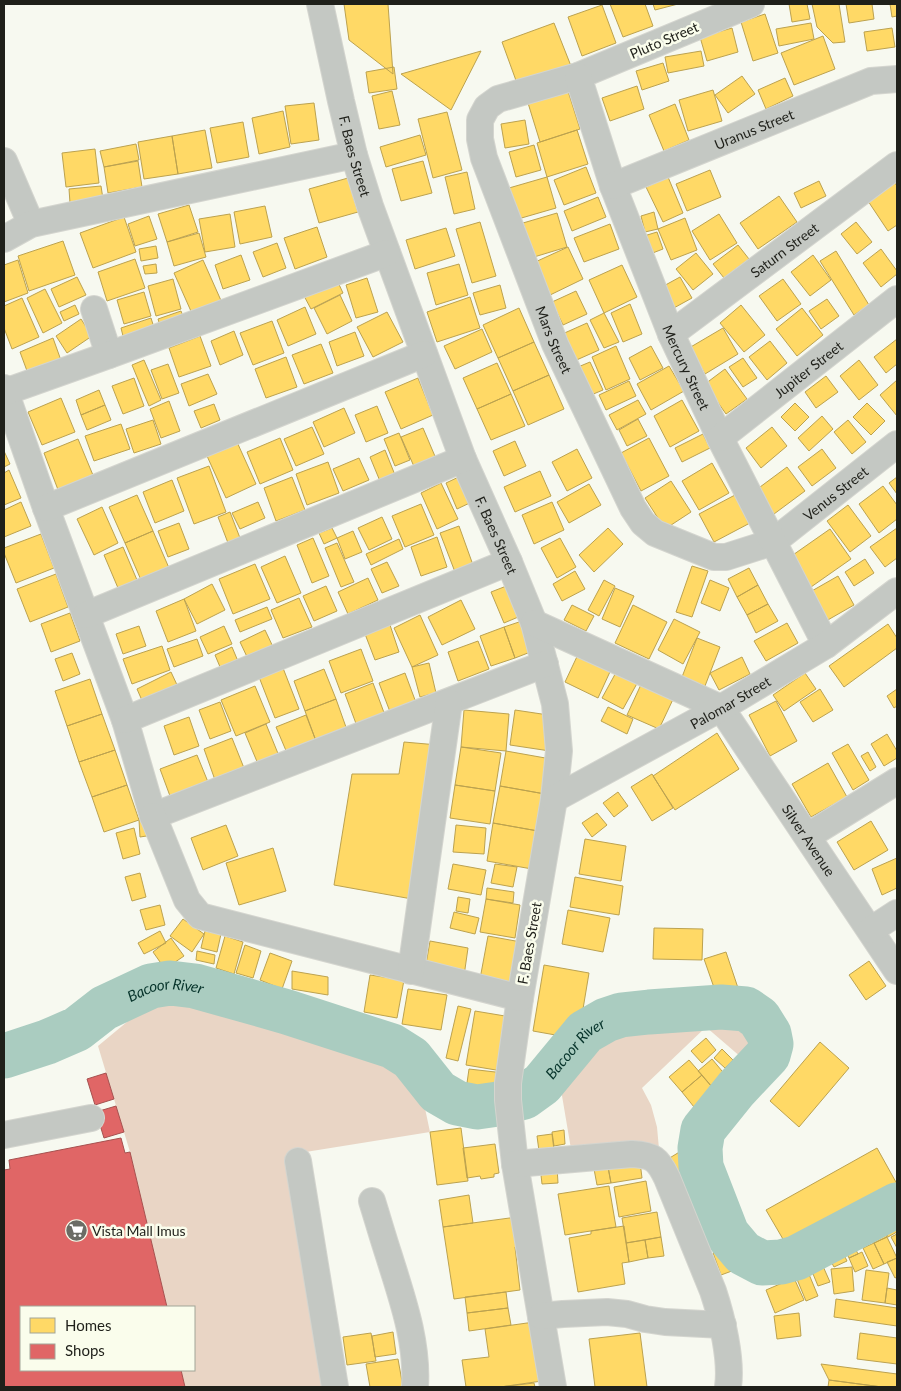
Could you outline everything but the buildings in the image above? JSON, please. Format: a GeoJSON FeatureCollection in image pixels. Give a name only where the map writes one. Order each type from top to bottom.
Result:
{"type":"FeatureCollection","features":[{"type":"Feature","properties":{"kind":"street","name":"F. Baes Street"},"geometry":{"type":"LineString","coordinates":[[320,4],[340,101],[370,206],[463,459],[534,623],[555,704],[559,751],[554,799],[520,998],[508,1083],[516,1164],[553,1387]]}},
{"type":"Feature","properties":{"kind":"street","name":"Pluto Street"},"geometry":{"type":"LineString","coordinates":[[578,76],[751,4]]}},
{"type":"Feature","properties":{"kind":"street","name":"Mercury Street"},"geometry":{"type":"LineString","coordinates":[[578,76],[613,186],[671,334],[720,438],[826,645]]}},
{"type":"Feature","properties":{"kind":"street","name":"Mars Street"},"geometry":{"type":"LineString","coordinates":[[578,76],[498,99],[487,107],[480,120],[480,139],[484,158],[555,344],[643,523],[655,533],[714,557],[726,557],[773,542]]}},
{"type":"Feature","properties":{"kind":"street","name":"Uranus Street"},"geometry":{"type":"LineString","coordinates":[[613,186],[872,81],[897,79]]}},
{"type":"Feature","properties":{"kind":"street"},"geometry":{"type":"LineString","coordinates":[[4,239],[31,224],[354,155]]}},
{"type":"Feature","properties":{"kind":"street"},"geometry":{"type":"LineString","coordinates":[[4,161],[31,224]]}},
{"type":"Feature","properties":{"kind":"street","name":"Saturn Street"},"geometry":{"type":"LineString","coordinates":[[671,334],[897,165]]}},
{"type":"Feature","properties":{"kind":"street"},"geometry":{"type":"LineString","coordinates":[[387,253],[109,355],[4,390],[125,720],[153,816],[187,900],[200,916],[520,998]]}},
{"type":"Feature","properties":{"kind":"street","name":"Jupiter Street"},"geometry":{"type":"LineString","coordinates":[[720,438],[897,299]]}},
{"type":"Feature","properties":{"kind":"street"},"geometry":{"type":"LineString","coordinates":[[94,309],[109,355]]}},
{"type":"Feature","properties":{"kind":"street"},"geometry":{"type":"LineString","coordinates":[[46,508],[424,354]]}},
{"type":"Feature","properties":{"kind":"street","name":"Venus Street"},"geometry":{"type":"LineString","coordinates":[[773,542],[897,444]]}},
{"type":"Feature","properties":{"kind":"street"},"geometry":{"type":"LineString","coordinates":[[86,615],[463,459]]}},
{"type":"Feature","properties":{"kind":"street"},"geometry":{"type":"LineString","coordinates":[[125,720],[509,562]]}},
{"type":"Feature","properties":{"kind":"street","name":"Palomar Street"},"geometry":{"type":"LineString","coordinates":[[554,799],[721,708],[826,645],[897,591]]}},
{"type":"Feature","properties":{"kind":"street"},"geometry":{"type":"LineString","coordinates":[[534,623],[721,708]]}},
{"type":"Feature","properties":{"kind":"street"},"geometry":{"type":"LineString","coordinates":[[153,816],[545,664]]}},
{"type":"Feature","properties":{"kind":"street"},"geometry":{"type":"LineString","coordinates":[[411,971],[449,702]]}},
{"type":"Feature","properties":{"kind":"street","name":"Silver Avenue"},"geometry":{"type":"LineString","coordinates":[[721,708],[897,971]]}},
{"type":"Feature","properties":{"kind":"street"},"geometry":{"type":"LineString","coordinates":[[808,836],[897,781]]}},
{"type":"Feature","properties":{"kind":"street"},"geometry":{"type":"LineString","coordinates":[[871,930],[897,913]]}},
{"type":"Feature","properties":{"kind":"street"},"geometry":{"type":"LineString","coordinates":[[4,1135],[91,1118]]}},
{"type":"Feature","properties":{"kind":"street"},"geometry":{"type":"LineString","coordinates":[[516,1164],[644,1154],[654,1158],[662,1166],[713,1291],[723,1325],[728,1365],[728,1387]]}},
{"type":"Feature","properties":{"kind":"street"},"geometry":{"type":"LineString","coordinates":[[298,1161],[335,1387]]}},
{"type":"Feature","properties":{"kind":"street"},"geometry":{"type":"LineString","coordinates":[[372,1201],[407,1313],[416,1374],[415,1387]]}},
{"type":"Feature","properties":{"kind":"street"},"geometry":{"type":"LineString","coordinates":[[541,1316],[607,1312],[627,1314],[645,1320],[723,1325]]}},
{"type":"Feature","properties":{"kind":"shaded area"},"geometry":{"type":"Polygon","coordinates":[[[174,994],[396,1064],[419,1080],[430,1132],[287,1155],[326,1387],[185,1387],[181,1371],[195,1371],[195,1306],[167,1306],[130,1152],[98,1046],[157,997],[174,994]]]}},
{"type":"Feature","properties":{"kind":"shaded area"},"geometry":{"type":"Polygon","coordinates":[[[730,1017],[747,1019],[757,1029],[762,1041],[761,1052],[749,1064],[706,1027],[642,1088],[651,1105],[657,1127],[659,1149],[571,1149],[559,1078],[569,1062],[585,1043],[601,1033],[617,1028],[657,1022],[730,1017]]]}},
{"type":"Feature","properties":{"kind":"waterway","name":"Bacoor River"},"geometry":{"type":"LineString","coordinates":[[4,1056],[47,1042],[77,1029],[104,1008],[151,986],[170,983],[195,986],[287,1012],[392,1046],[411,1058],[438,1092],[457,1103],[477,1107],[524,1097],[542,1084],[585,1032],[606,1020],[621,1015],[649,1012],[721,1007],[746,1009],[759,1018],[769,1034],[771,1044],[768,1055],[736,1089],[703,1130],[700,1148],[701,1167],[727,1234],[743,1253],[762,1263],[781,1262],[796,1258],[897,1205]]}},
{"type":"Feature","properties":{"kind":"place","name":"Vista Mall Imus"},"geometry":{"type":"Point","coordinates":[76,1230]}}]}
